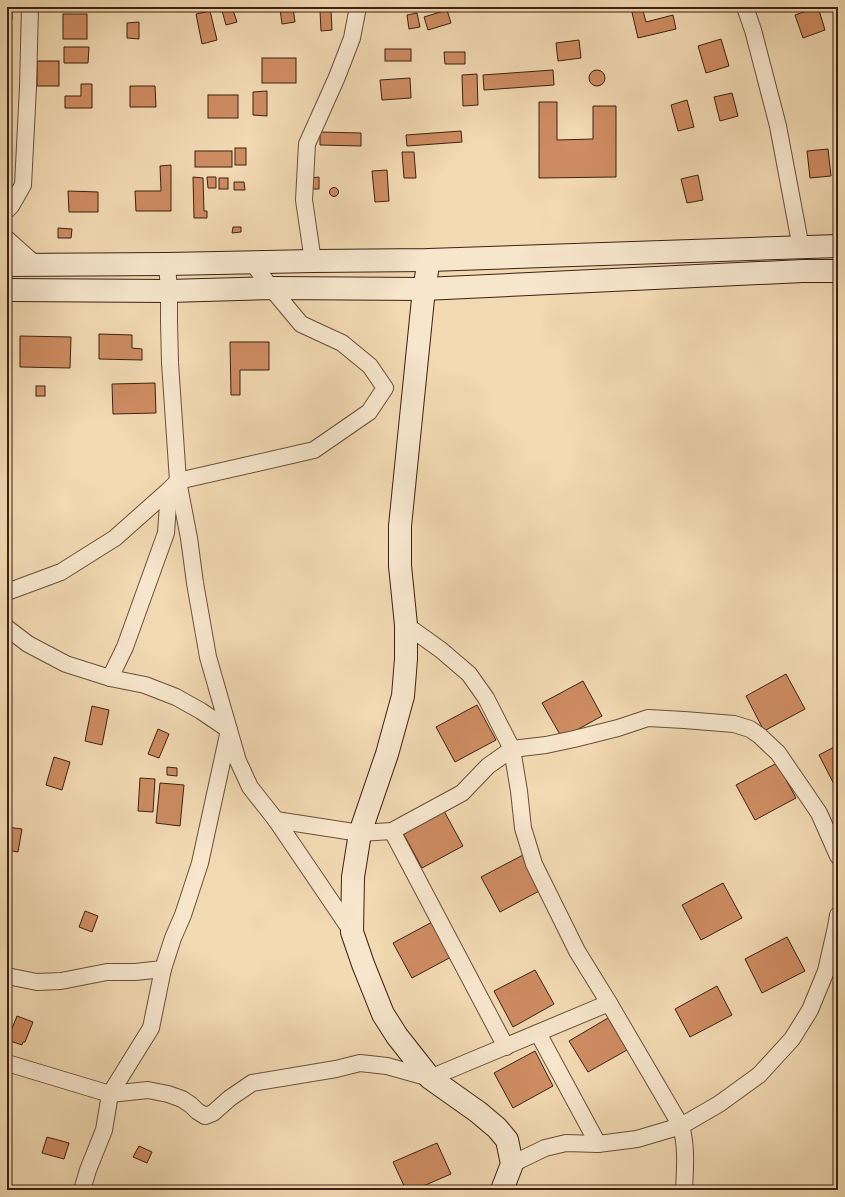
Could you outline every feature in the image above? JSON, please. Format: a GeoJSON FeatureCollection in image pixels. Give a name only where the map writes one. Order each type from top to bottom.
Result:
{"type":"FeatureCollection","features":[{"type":"Feature","properties":{"kind":"street"},"geometry":{"type":"LineString","coordinates":[[7,210],[11,206],[23,185],[30,7]]}},
{"type":"Feature","properties":{"kind":"street"},"geometry":{"type":"LineString","coordinates":[[313,261],[304,200],[307,144],[337,77],[352,38],[358,7]]}},
{"type":"Feature","properties":{"kind":"street"},"geometry":{"type":"LineString","coordinates":[[745,7],[753,30],[778,126],[800,248]]}},
{"type":"Feature","properties":{"kind":"street"},"geometry":{"type":"LineString","coordinates":[[7,239],[36,265]]}},
{"type":"Feature","properties":{"kind":"street"},"geometry":{"type":"LineString","coordinates":[[7,265],[429,260],[838,246]]}},
{"type":"Feature","properties":{"kind":"street"},"geometry":{"type":"LineString","coordinates":[[352,932],[353,877],[360,833],[387,754],[403,696],[406,659],[406,625],[400,566],[400,526],[424,289],[429,260]]}},
{"type":"Feature","properties":{"kind":"street"},"geometry":{"type":"LineString","coordinates":[[7,592],[61,572],[114,538],[173,485],[314,450],[369,412],[385,388],[370,366],[342,343],[301,324],[271,288],[252,262]]}},
{"type":"Feature","properties":{"kind":"street"},"geometry":{"type":"LineString","coordinates":[[110,678],[125,647],[166,533],[173,485],[169,291],[167,264]]}},
{"type":"Feature","properties":{"kind":"street"},"geometry":{"type":"LineString","coordinates":[[7,290],[169,291],[271,288],[424,289],[803,271],[838,271]]}},
{"type":"Feature","properties":{"kind":"street"},"geometry":{"type":"LineString","coordinates":[[173,485],[189,538],[208,657],[238,761],[250,787],[276,820],[352,932],[383,1014],[397,1036],[430,1078],[478,1112],[497,1128],[506,1140],[512,1164],[502,1190]]}},
{"type":"Feature","properties":{"kind":"street"},"geometry":{"type":"LineString","coordinates":[[406,625],[441,650],[469,674],[486,698],[512,749],[523,828],[534,864],[577,951],[681,1126],[685,1139],[684,1190]]}},
{"type":"Feature","properties":{"kind":"street"},"geometry":{"type":"LineString","coordinates":[[7,628],[28,644],[66,664],[110,678],[145,685],[176,697],[201,711],[229,730]]}},
{"type":"Feature","properties":{"kind":"street"},"geometry":{"type":"LineString","coordinates":[[276,820],[360,833],[392,831],[462,793],[488,766],[512,749],[546,745],[574,739],[618,728],[648,718],[734,724],[750,729],[760,736],[778,753],[819,813],[838,856]]}},
{"type":"Feature","properties":{"kind":"street"},"geometry":{"type":"LineString","coordinates":[[82,1190],[88,1170],[104,1130],[110,1094],[152,1028],[163,970],[200,863],[229,730]]}},
{"type":"Feature","properties":{"kind":"street"},"geometry":{"type":"LineString","coordinates":[[392,831],[506,1047]]}},
{"type":"Feature","properties":{"kind":"street"},"geometry":{"type":"LineString","coordinates":[[512,1164],[545,1148],[566,1143],[598,1144],[637,1139],[681,1126],[719,1104],[759,1075],[792,1039],[810,1010],[826,971],[838,915]]}},
{"type":"Feature","properties":{"kind":"street"},"geometry":{"type":"LineString","coordinates":[[7,976],[37,982],[55,981],[107,972],[163,970]]}},
{"type":"Feature","properties":{"kind":"street"},"geometry":{"type":"LineString","coordinates":[[7,1063],[110,1094],[148,1090],[168,1094],[182,1099],[205,1116],[213,1113],[230,1098],[252,1083],[336,1069],[360,1063],[387,1066],[430,1078],[609,1003]]}},
{"type":"Feature","properties":{"kind":"street"},"geometry":{"type":"LineString","coordinates":[[538,1033],[598,1144]]}},
{"type":"Feature","properties":{"kind":"building"},"geometry":{"type":"Polygon","coordinates":[[[7,7],[12,7],[12,20],[7,19],[7,7]]]}},
{"type":"Feature","properties":{"kind":"building"},"geometry":{"type":"Polygon","coordinates":[[[221,7],[232,7],[237,22],[226,25],[221,7]]]}},
{"type":"Feature","properties":{"kind":"building"},"geometry":{"type":"Polygon","coordinates":[[[642,7],[646,22],[673,15],[676,29],[638,38],[631,8],[642,7]]]}},
{"type":"Feature","properties":{"kind":"building"},"geometry":{"type":"Polygon","coordinates":[[[818,7],[825,30],[803,38],[795,15],[818,7]]]}},
{"type":"Feature","properties":{"kind":"building"},"geometry":{"type":"Polygon","coordinates":[[[293,8],[295,22],[282,24],[280,9],[293,8]]]}},
{"type":"Feature","properties":{"kind":"building"},"geometry":{"type":"Polygon","coordinates":[[[331,10],[332,30],[321,31],[320,11],[331,10]]]}},
{"type":"Feature","properties":{"kind":"building"},"geometry":{"type":"Polygon","coordinates":[[[447,10],[451,23],[428,30],[424,17],[447,10]]]}},
{"type":"Feature","properties":{"kind":"building"},"geometry":{"type":"Polygon","coordinates":[[[210,11],[217,40],[202,44],[196,14],[210,11]]]}},
{"type":"Feature","properties":{"kind":"building"},"geometry":{"type":"Polygon","coordinates":[[[417,13],[420,27],[409,29],[407,15],[417,13]]]}},
{"type":"Feature","properties":{"kind":"building"},"geometry":{"type":"Polygon","coordinates":[[[63,14],[87,14],[87,39],[63,39],[63,14]]]}},
{"type":"Feature","properties":{"kind":"building"},"geometry":{"type":"Polygon","coordinates":[[[139,22],[139,39],[127,38],[127,23],[139,22]]]}},
{"type":"Feature","properties":{"kind":"building"},"geometry":{"type":"Polygon","coordinates":[[[721,39],[729,66],[706,73],[698,46],[721,39]]]}},
{"type":"Feature","properties":{"kind":"building"},"geometry":{"type":"Polygon","coordinates":[[[579,40],[581,58],[558,61],[556,43],[579,40]]]}},
{"type":"Feature","properties":{"kind":"building"},"geometry":{"type":"Polygon","coordinates":[[[64,47],[89,47],[88,63],[64,63],[64,47]]]}},
{"type":"Feature","properties":{"kind":"building"},"geometry":{"type":"Polygon","coordinates":[[[385,49],[411,49],[411,61],[385,61],[385,49]]]}},
{"type":"Feature","properties":{"kind":"building"},"geometry":{"type":"Polygon","coordinates":[[[444,52],[465,52],[465,64],[445,64],[444,52]]]}},
{"type":"Feature","properties":{"kind":"building"},"geometry":{"type":"Polygon","coordinates":[[[262,58],[296,58],[296,83],[262,83],[262,58]]]}},
{"type":"Feature","properties":{"kind":"building"},"geometry":{"type":"Polygon","coordinates":[[[37,61],[59,61],[59,86],[37,86],[37,61]]]}},
{"type":"Feature","properties":{"kind":"building"},"geometry":{"type":"Polygon","coordinates":[[[553,70],[554,85],[484,90],[483,75],[553,70]]]}},
{"type":"Feature","properties":{"kind":"building"},"geometry":{"type":"Polygon","coordinates":[[[597,70],[604,75],[605,78],[600,85],[597,86],[590,81],[589,78],[594,71],[597,70]]]}},
{"type":"Feature","properties":{"kind":"building"},"geometry":{"type":"Polygon","coordinates":[[[477,74],[478,105],[463,106],[462,75],[477,74]]]}},
{"type":"Feature","properties":{"kind":"building"},"geometry":{"type":"Polygon","coordinates":[[[410,78],[411,98],[382,100],[380,80],[410,78]]]}},
{"type":"Feature","properties":{"kind":"building"},"geometry":{"type":"Polygon","coordinates":[[[81,84],[92,84],[92,108],[65,108],[65,96],[81,96],[81,84]]]}},
{"type":"Feature","properties":{"kind":"building"},"geometry":{"type":"Polygon","coordinates":[[[130,86],[155,86],[156,107],[130,107],[130,86]]]}},
{"type":"Feature","properties":{"kind":"building"},"geometry":{"type":"Polygon","coordinates":[[[267,91],[267,116],[253,115],[253,92],[267,91]]]}},
{"type":"Feature","properties":{"kind":"building"},"geometry":{"type":"Polygon","coordinates":[[[732,93],[738,116],[720,121],[714,97],[732,93]]]}},
{"type":"Feature","properties":{"kind":"building"},"geometry":{"type":"Polygon","coordinates":[[[208,95],[238,95],[238,118],[208,118],[208,95]]]}},
{"type":"Feature","properties":{"kind":"building"},"geometry":{"type":"Polygon","coordinates":[[[687,100],[694,127],[678,131],[671,105],[687,100]]]}},
{"type":"Feature","properties":{"kind":"building"},"geometry":{"type":"Polygon","coordinates":[[[539,102],[557,102],[557,140],[593,139],[593,106],[616,106],[616,177],[539,178],[539,102]]]}},
{"type":"Feature","properties":{"kind":"building"},"geometry":{"type":"Polygon","coordinates":[[[461,131],[462,142],[407,146],[406,135],[461,131]]]}},
{"type":"Feature","properties":{"kind":"building"},"geometry":{"type":"Polygon","coordinates":[[[320,132],[361,133],[361,146],[320,145],[320,132]]]}},
{"type":"Feature","properties":{"kind":"building"},"geometry":{"type":"Polygon","coordinates":[[[7,145],[11,145],[10,170],[7,170],[7,145]]]}},
{"type":"Feature","properties":{"kind":"building"},"geometry":{"type":"Polygon","coordinates":[[[235,148],[246,148],[246,165],[235,165],[235,148]]]}},
{"type":"Feature","properties":{"kind":"building"},"geometry":{"type":"Polygon","coordinates":[[[828,149],[831,176],[810,178],[807,151],[828,149]]]}},
{"type":"Feature","properties":{"kind":"building"},"geometry":{"type":"Polygon","coordinates":[[[195,151],[232,151],[232,167],[195,167],[195,151]]]}},
{"type":"Feature","properties":{"kind":"building"},"geometry":{"type":"Polygon","coordinates":[[[402,152],[414,152],[416,178],[404,178],[402,152]]]}},
{"type":"Feature","properties":{"kind":"building"},"geometry":{"type":"Polygon","coordinates":[[[171,165],[171,211],[136,211],[135,191],[161,191],[160,166],[171,165]]]}},
{"type":"Feature","properties":{"kind":"building"},"geometry":{"type":"Polygon","coordinates":[[[387,170],[389,201],[375,202],[372,171],[387,170]]]}},
{"type":"Feature","properties":{"kind":"building"},"geometry":{"type":"Polygon","coordinates":[[[698,175],[703,200],[687,203],[681,179],[698,175]]]}},
{"type":"Feature","properties":{"kind":"building"},"geometry":{"type":"Polygon","coordinates":[[[193,177],[203,178],[204,211],[207,211],[207,218],[194,218],[193,177]]]}},
{"type":"Feature","properties":{"kind":"building"},"geometry":{"type":"Polygon","coordinates":[[[207,177],[216,177],[216,188],[208,188],[207,177]]]}},
{"type":"Feature","properties":{"kind":"building"},"geometry":{"type":"Polygon","coordinates":[[[319,177],[319,189],[311,189],[311,178],[319,177]]]}},
{"type":"Feature","properties":{"kind":"building"},"geometry":{"type":"Polygon","coordinates":[[[219,178],[228,178],[228,189],[219,189],[219,178]]]}},
{"type":"Feature","properties":{"kind":"building"},"geometry":{"type":"Polygon","coordinates":[[[234,182],[244,182],[245,190],[234,190],[234,182]]]}},
{"type":"Feature","properties":{"kind":"building"},"geometry":{"type":"Polygon","coordinates":[[[334,187],[339,192],[334,197],[329,192],[334,187]]]}},
{"type":"Feature","properties":{"kind":"building"},"geometry":{"type":"Polygon","coordinates":[[[68,191],[98,192],[98,212],[69,212],[68,191]]]}},
{"type":"Feature","properties":{"kind":"building"},"geometry":{"type":"Polygon","coordinates":[[[233,227],[241,227],[241,232],[232,233],[233,227]]]}},
{"type":"Feature","properties":{"kind":"building"},"geometry":{"type":"Polygon","coordinates":[[[58,228],[72,229],[71,238],[58,238],[58,228]]]}},
{"type":"Feature","properties":{"kind":"building"},"geometry":{"type":"Polygon","coordinates":[[[99,334],[132,335],[132,348],[142,349],[142,360],[99,359],[99,334]]]}},
{"type":"Feature","properties":{"kind":"building"},"geometry":{"type":"Polygon","coordinates":[[[20,336],[71,337],[70,368],[20,367],[20,336]]]}},
{"type":"Feature","properties":{"kind":"building"},"geometry":{"type":"Polygon","coordinates":[[[230,342],[269,342],[269,370],[240,370],[240,395],[231,395],[230,342]]]}},
{"type":"Feature","properties":{"kind":"building"},"geometry":{"type":"Polygon","coordinates":[[[155,383],[156,413],[113,414],[112,384],[155,383]]]}},
{"type":"Feature","properties":{"kind":"building"},"geometry":{"type":"Polygon","coordinates":[[[36,386],[45,386],[45,396],[36,396],[36,386]]]}},
{"type":"Feature","properties":{"kind":"building"},"geometry":{"type":"Polygon","coordinates":[[[786,674],[805,709],[764,731],[746,696],[786,674]]]}},
{"type":"Feature","properties":{"kind":"building"},"geometry":{"type":"Polygon","coordinates":[[[583,681],[602,716],[562,738],[542,703],[583,681]]]}},
{"type":"Feature","properties":{"kind":"building"},"geometry":{"type":"Polygon","coordinates":[[[477,705],[496,740],[455,762],[436,727],[477,705]]]}},
{"type":"Feature","properties":{"kind":"building"},"geometry":{"type":"Polygon","coordinates":[[[92,706],[109,710],[102,745],[85,741],[92,706]]]}},
{"type":"Feature","properties":{"kind":"building"},"geometry":{"type":"Polygon","coordinates":[[[158,729],[169,734],[159,758],[148,754],[158,729]]]}},
{"type":"Feature","properties":{"kind":"building"},"geometry":{"type":"Polygon","coordinates":[[[838,745],[838,790],[837,790],[819,755],[838,745]]]}},
{"type":"Feature","properties":{"kind":"building"},"geometry":{"type":"Polygon","coordinates":[[[54,757],[70,762],[62,790],[46,785],[54,757]]]}},
{"type":"Feature","properties":{"kind":"building"},"geometry":{"type":"Polygon","coordinates":[[[777,763],[796,798],[755,820],[736,785],[777,763]]]}},
{"type":"Feature","properties":{"kind":"building"},"geometry":{"type":"Polygon","coordinates":[[[167,767],[177,768],[177,776],[167,775],[167,767]]]}},
{"type":"Feature","properties":{"kind":"building"},"geometry":{"type":"Polygon","coordinates":[[[140,778],[155,779],[153,812],[138,811],[140,778]]]}},
{"type":"Feature","properties":{"kind":"building"},"geometry":{"type":"Polygon","coordinates":[[[160,783],[184,785],[180,826],[156,823],[160,783]]]}},
{"type":"Feature","properties":{"kind":"building"},"geometry":{"type":"Polygon","coordinates":[[[444,811],[463,846],[422,868],[403,833],[444,811]]]}},
{"type":"Feature","properties":{"kind":"building"},"geometry":{"type":"Polygon","coordinates":[[[7,827],[22,829],[18,852],[7,850],[7,827]]]}},
{"type":"Feature","properties":{"kind":"building"},"geometry":{"type":"Polygon","coordinates":[[[523,855],[541,890],[500,912],[481,877],[523,855]]]}},
{"type":"Feature","properties":{"kind":"building"},"geometry":{"type":"Polygon","coordinates":[[[723,883],[742,918],[701,940],[682,905],[723,883]]]}},
{"type":"Feature","properties":{"kind":"building"},"geometry":{"type":"Polygon","coordinates":[[[85,911],[98,916],[92,932],[79,927],[85,911]]]}},
{"type":"Feature","properties":{"kind":"building"},"geometry":{"type":"Polygon","coordinates":[[[434,921],[453,956],[412,978],[393,943],[434,921]]]}},
{"type":"Feature","properties":{"kind":"building"},"geometry":{"type":"Polygon","coordinates":[[[787,937],[805,971],[762,993],[745,959],[787,937]]]}},
{"type":"Feature","properties":{"kind":"building"},"geometry":{"type":"Polygon","coordinates":[[[535,970],[554,1004],[513,1027],[494,991],[535,970]]]}},
{"type":"Feature","properties":{"kind":"building"},"geometry":{"type":"Polygon","coordinates":[[[717,986],[732,1015],[690,1037],[675,1009],[717,986]]]}},
{"type":"Feature","properties":{"kind":"building"},"geometry":{"type":"Polygon","coordinates":[[[17,1016],[33,1022],[25,1042],[23,1042],[22,1045],[10,1041],[11,1037],[9,1036],[17,1016]]]}},
{"type":"Feature","properties":{"kind":"building"},"geometry":{"type":"Polygon","coordinates":[[[608,1018],[627,1050],[588,1072],[569,1041],[608,1018]]]}},
{"type":"Feature","properties":{"kind":"building"},"geometry":{"type":"Polygon","coordinates":[[[535,1051],[553,1086],[513,1108],[494,1073],[535,1051]]]}},
{"type":"Feature","properties":{"kind":"building"},"geometry":{"type":"Polygon","coordinates":[[[47,1137],[69,1143],[64,1159],[42,1153],[47,1137]]]}},
{"type":"Feature","properties":{"kind":"building"},"geometry":{"type":"Polygon","coordinates":[[[437,1143],[451,1174],[414,1190],[406,1190],[393,1162],[437,1143]]]}},
{"type":"Feature","properties":{"kind":"building"},"geometry":{"type":"Polygon","coordinates":[[[139,1146],[152,1152],[147,1163],[133,1157],[139,1146]]]}}]}
